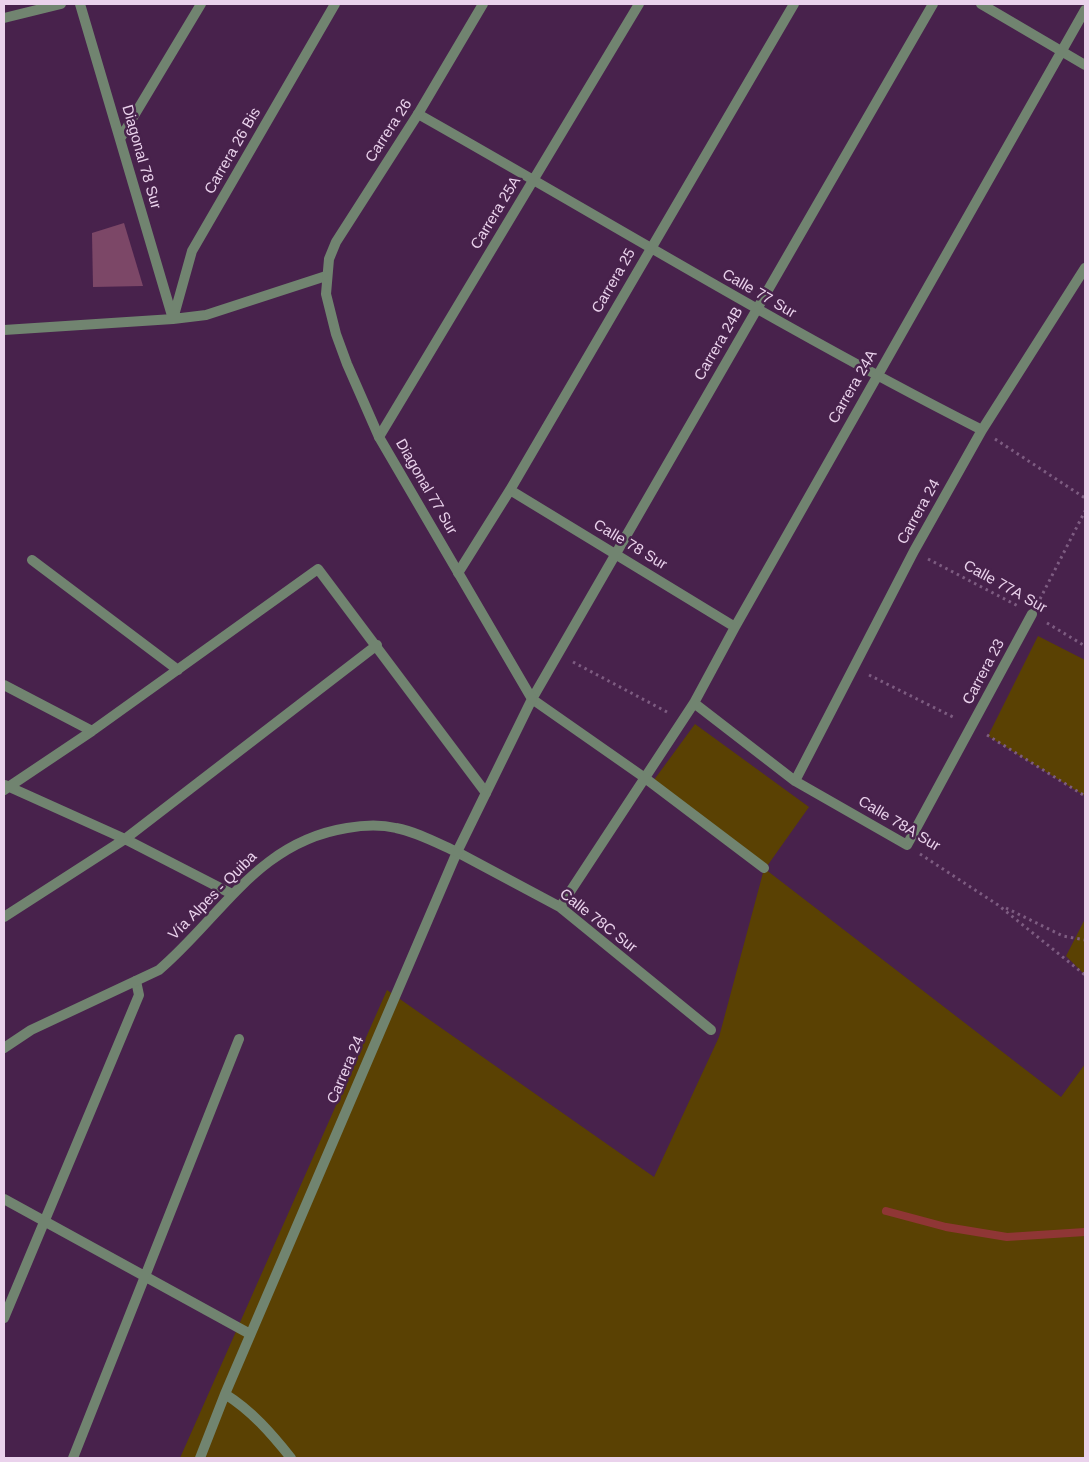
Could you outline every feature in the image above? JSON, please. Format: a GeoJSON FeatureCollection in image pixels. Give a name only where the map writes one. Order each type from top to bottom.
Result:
{"type":"FeatureCollection","features":[{"type":"Feature","properties":{"kind":"street"},"geometry":{"type":"LineString","coordinates":[[4,18],[61,4]]}},
{"type":"Feature","properties":{"kind":"street","name":"Diagonal 78 Sur"},"geometry":{"type":"LineString","coordinates":[[80,4],[173,320]]}},
{"type":"Feature","properties":{"kind":"street"},"geometry":{"type":"LineString","coordinates":[[120,139],[201,4]]}},
{"type":"Feature","properties":{"kind":"street","name":"Carrera 26 Bis"},"geometry":{"type":"LineString","coordinates":[[173,320],[192,251],[335,4]]}},
{"type":"Feature","properties":{"kind":"street","name":"Carrera 26"},"geometry":{"type":"LineString","coordinates":[[326,276],[329,259],[345,226],[418,114],[483,4]]}},
{"type":"Feature","properties":{"kind":"street","name":"Carrera 25A"},"geometry":{"type":"LineString","coordinates":[[379,437],[639,4]]}},
{"type":"Feature","properties":{"kind":"street","name":"Carrera 25"},"geometry":{"type":"LineString","coordinates":[[458,573],[510,490],[794,4]]}},
{"type":"Feature","properties":{"kind":"street","name":"Carrera 24B"},"geometry":{"type":"LineString","coordinates":[[532,699],[933,4]]}},
{"type":"Feature","properties":{"kind":"street"},"geometry":{"type":"LineString","coordinates":[[981,4],[1085,65]]}},
{"type":"Feature","properties":{"kind":"street","name":"Carrera 24A"},"geometry":{"type":"LineString","coordinates":[[560,907],[694,703],[876,377],[1085,10]]}},
{"type":"Feature","properties":{"kind":"street","name":"Calle 77 Sur"},"geometry":{"type":"LineString","coordinates":[[418,114],[651,247],[756,310],[876,377],[982,430]]}},
{"type":"Feature","properties":{"kind":"street","name":"Carrera 24"},"geometry":{"type":"LineString","coordinates":[[795,781],[914,551],[982,430],[1085,268]]}},
{"type":"Feature","properties":{"kind":"street"},"geometry":{"type":"LineString","coordinates":[[4,330],[173,320],[206,315],[326,276]]}},
{"type":"Feature","properties":{"kind":"street","name":"Diagonal 77 Sur"},"geometry":{"type":"LineString","coordinates":[[326,276],[326,294],[336,334],[346,364],[379,437],[532,699]]}},
{"type":"Feature","properties":{"kind":"street","name":"Calle 78 Sur"},"geometry":{"type":"LineString","coordinates":[[510,490],[735,627]]}},
{"type":"Feature","properties":{"kind":"street"},"geometry":{"type":"LineString","coordinates":[[32,560],[178,670]]}},
{"type":"Feature","properties":{"kind":"street"},"geometry":{"type":"LineString","coordinates":[[5,787],[92,731],[318,569],[486,793]]}},
{"type":"Feature","properties":{"kind":"street","name":"Carrera 23"},"geometry":{"type":"LineString","coordinates":[[907,845],[1032,614]]}},
{"type":"Feature","properties":{"kind":"street"},"geometry":{"type":"LineString","coordinates":[[4,916],[125,839],[377,646]]}},
{"type":"Feature","properties":{"kind":"street"},"geometry":{"type":"LineString","coordinates":[[4,685],[92,731]]}},
{"type":"Feature","properties":{"kind":"street"},"geometry":{"type":"LineString","coordinates":[[532,699],[644,778],[764,868]]}},
{"type":"Feature","properties":{"kind":"street","name":"Carrera 24"},"geometry":{"type":"LineString","coordinates":[[200,1458],[250,1334],[457,852],[532,699]]}},
{"type":"Feature","properties":{"kind":"street","name":"Calle 78A Sur"},"geometry":{"type":"LineString","coordinates":[[694,703],[795,781],[907,845]]}},
{"type":"Feature","properties":{"kind":"street"},"geometry":{"type":"LineString","coordinates":[[5,787],[125,839],[232,894]]}},
{"type":"Feature","properties":{"kind":"street","name":"Vía Alpes - Quiba"},"geometry":{"type":"LineString","coordinates":[[4,1048],[31,1030],[159,970],[175,956],[232,894],[259,868],[285,849],[310,836],[330,830],[367,824],[382,825],[398,828],[457,852]]}},
{"type":"Feature","properties":{"kind":"street","name":"Calle 78C Sur"},"geometry":{"type":"LineString","coordinates":[[457,852],[560,907],[711,1030]]}},
{"type":"Feature","properties":{"kind":"street"},"geometry":{"type":"LineString","coordinates":[[4,1318],[138,995],[136,981]]}},
{"type":"Feature","properties":{"kind":"street"},"geometry":{"type":"LineString","coordinates":[[73,1458],[240,1039]]}},
{"type":"Feature","properties":{"kind":"street"},"geometry":{"type":"LineString","coordinates":[[4,1199],[250,1334]]}},
{"type":"Feature","properties":{"kind":"street"},"geometry":{"type":"LineString","coordinates":[[225,1394],[244,1406],[257,1418],[291,1458]]}},
{"type":"Feature","properties":{"kind":"path"},"geometry":{"type":"LineString","coordinates":[[982,430],[1085,498]]}},
{"type":"Feature","properties":{"kind":"path"},"geometry":{"type":"LineString","coordinates":[[1032,614],[1085,511]]}},
{"type":"Feature","properties":{"kind":"path","name":"Calle 77A Sur"},"geometry":{"type":"LineString","coordinates":[[914,551],[1032,614],[1085,646]]}},
{"type":"Feature","properties":{"kind":"path"},"geometry":{"type":"LineString","coordinates":[[558,654],[683,720]]}},
{"type":"Feature","properties":{"kind":"path","name":"Calle 78A Sur"},"geometry":{"type":"LineString","coordinates":[[907,845],[998,905],[1085,975]]}},
{"type":"Feature","properties":{"kind":"path"},"geometry":{"type":"LineString","coordinates":[[998,905],[1064,936],[1085,940]]}},
{"type":"Feature","properties":{"kind":"shaded area"},"geometry":{"type":"Polygon","coordinates":[[[1038,636],[1085,660],[1085,796],[988,736],[1038,636]]]}},
{"type":"Feature","properties":{"kind":"shaded area"},"geometry":{"type":"Polygon","coordinates":[[[695,724],[809,807],[765,869],[1061,1097],[1085,1064],[1085,1458],[180,1458],[387,990],[654,1177],[719,1037],[764,869],[651,784],[695,724]]]}},
{"type":"Feature","properties":{"kind":"shaded area"},"geometry":{"type":"Polygon","coordinates":[[[1085,919],[1085,975],[1066,956],[1085,919]]]}},
{"type":"Feature","properties":{"kind":"building"},"geometry":{"type":"Polygon","coordinates":[[[124,223],[143,286],[93,287],[92,233],[124,223]]]}},
{"type":"Feature","properties":{"kind":"waterway"},"geometry":{"type":"LineString","coordinates":[[886,1211],[946,1227],[1007,1237],[1085,1232]]}}]}
